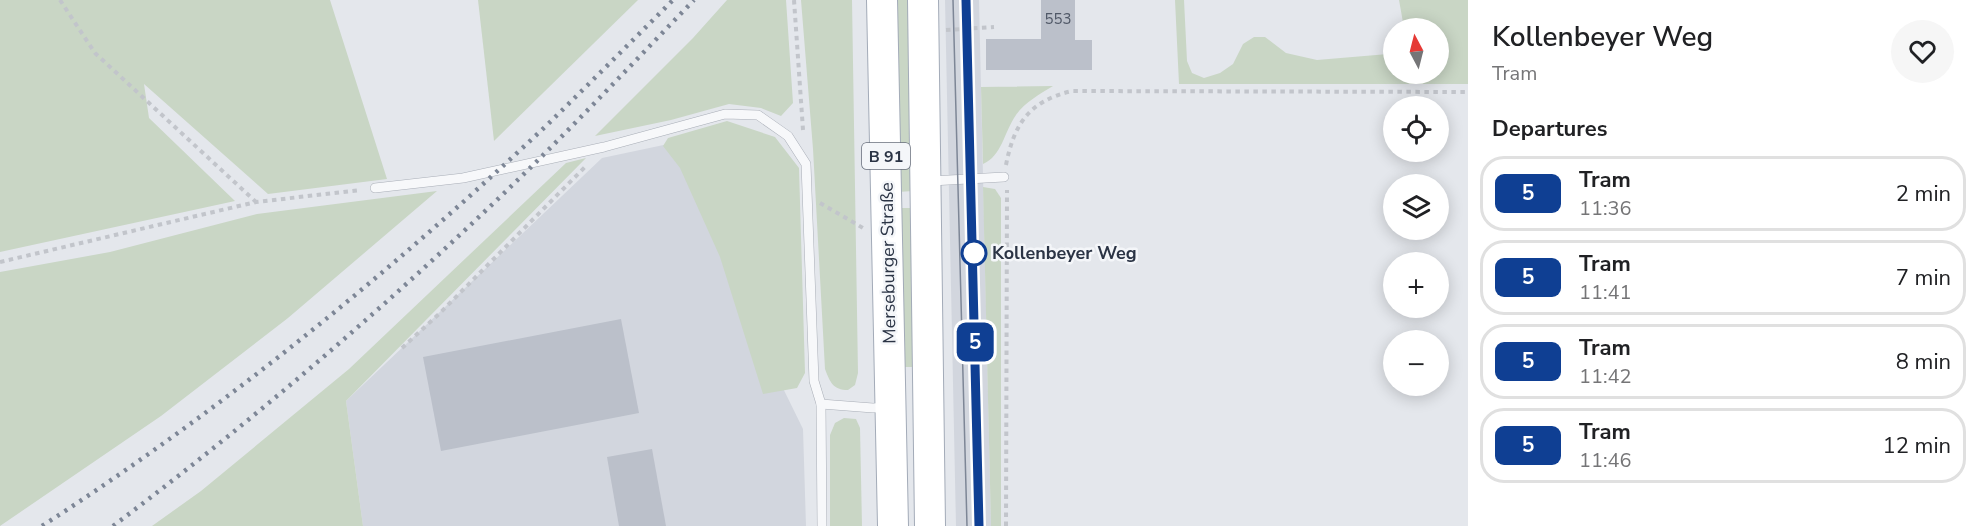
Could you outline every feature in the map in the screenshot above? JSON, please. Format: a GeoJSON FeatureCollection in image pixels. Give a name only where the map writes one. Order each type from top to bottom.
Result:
{"type":"FeatureCollection","features":[{"type":"Feature","properties":{"kind":"main road","name":"Merseburger Straße"},"geometry":{"type":"LineString","coordinates":[[882,0],[893,526]]}},
{"type":"Feature","properties":{"kind":"main road","name":"B 91"},"geometry":{"type":"LineString","coordinates":[[923,0],[930,526]]}},
{"type":"Feature","properties":{"kind":"lane"},"geometry":{"type":"LineString","coordinates":[[375,188],[463,178],[604,147],[725,114],[758,115],[788,136],[806,164],[814,381],[821,404],[822,526]]}},
{"type":"Feature","properties":{"kind":"lane"},"geometry":{"type":"LineString","coordinates":[[925,181],[1004,177]]}},
{"type":"Feature","properties":{"kind":"lane"},"geometry":{"type":"LineString","coordinates":[[821,404],[891,407]]}},
{"type":"Feature","properties":{"kind":"path"},"geometry":{"type":"LineString","coordinates":[[60,0],[95,53],[256,202]]}},
{"type":"Feature","properties":{"kind":"path"},"geometry":{"type":"LineString","coordinates":[[794,0],[806,164]]}},
{"type":"Feature","properties":{"kind":"path"},"geometry":{"type":"LineString","coordinates":[[936,31],[994,27]]}},
{"type":"Feature","properties":{"kind":"path"},"geometry":{"type":"LineString","coordinates":[[1006,526],[1007,192],[1004,177],[1010,148],[1018,126],[1032,110],[1053,96],[1072,91],[1468,92]]}},
{"type":"Feature","properties":{"kind":"path"},"geometry":{"type":"LineString","coordinates":[[402,348],[439,314],[604,147]]}},
{"type":"Feature","properties":{"kind":"path"},"geometry":{"type":"LineString","coordinates":[[0,262],[256,202],[375,188]]}},
{"type":"Feature","properties":{"kind":"path"},"geometry":{"type":"LineString","coordinates":[[807,195],[868,231]]}},
{"type":"Feature","properties":{"kind":"shaded area"},"geometry":{"type":"Polygon","coordinates":[[[945,0],[979,0],[991,526],[956,526],[945,0]]]}},
{"type":"Feature","properties":{"kind":"shaded area"},"geometry":{"type":"Polygon","coordinates":[[[673,143],[803,429],[806,526],[363,526],[346,401],[602,158],[673,143]]]}},
{"type":"Feature","properties":{"kind":"green space"},"geometry":{"type":"Polygon","coordinates":[[[0,0],[330,0],[387,179],[268,194],[144,84],[149,118],[235,201],[0,252],[0,0]]]}},
{"type":"Feature","properties":{"kind":"green space"},"geometry":{"type":"Polygon","coordinates":[[[478,0],[638,0],[494,141],[478,0]]]}},
{"type":"Feature","properties":{"kind":"green space"},"geometry":{"type":"Polygon","coordinates":[[[727,0],[786,0],[793,103],[781,116],[761,108],[729,104],[671,120],[595,136],[693,38],[727,0]]]}},
{"type":"Feature","properties":{"kind":"green space"},"geometry":{"type":"Polygon","coordinates":[[[801,0],[852,0],[858,373],[855,385],[848,390],[839,389],[833,384],[825,369],[813,149],[801,0]]]}},
{"type":"Feature","properties":{"kind":"green space"},"geometry":{"type":"Polygon","coordinates":[[[894,0],[909,0],[913,191],[898,192],[894,0]]]}},
{"type":"Feature","properties":{"kind":"green space"},"geometry":{"type":"Polygon","coordinates":[[[1175,0],[1184,0],[1187,61],[1192,73],[1204,78],[1220,73],[1233,64],[1243,44],[1254,37],[1265,37],[1286,53],[1317,60],[1383,54],[1383,84],[1179,84],[1175,0]]]}},
{"type":"Feature","properties":{"kind":"green space"},"geometry":{"type":"Polygon","coordinates":[[[1399,0],[1468,0],[1468,84],[1449,84],[1449,18],[1402,18],[1399,0]]]}},
{"type":"Feature","properties":{"kind":"green space"},"geometry":{"type":"Polygon","coordinates":[[[1053,86],[1020,110],[999,149],[983,164],[981,87],[1053,86]]]}},
{"type":"Feature","properties":{"kind":"green space"},"geometry":{"type":"Polygon","coordinates":[[[727,121],[775,137],[799,168],[805,373],[797,388],[763,394],[720,257],[680,168],[663,146],[668,138],[727,121]]]}},
{"type":"Feature","properties":{"kind":"green space"},"geometry":{"type":"Polygon","coordinates":[[[586,158],[346,401],[363,526],[152,526],[201,491],[349,369],[566,163],[586,158]]]}},
{"type":"Feature","properties":{"kind":"green space"},"geometry":{"type":"Polygon","coordinates":[[[983,187],[995,189],[1001,198],[1001,526],[991,526],[983,187]]]}},
{"type":"Feature","properties":{"kind":"green space"},"geometry":{"type":"Polygon","coordinates":[[[437,191],[288,318],[161,416],[0,526],[0,272],[110,252],[257,214],[437,191]]]}},
{"type":"Feature","properties":{"kind":"green space"},"geometry":{"type":"Polygon","coordinates":[[[897,208],[913,208],[914,367],[901,367],[897,208]]]}},
{"type":"Feature","properties":{"kind":"green space"},"geometry":{"type":"Polygon","coordinates":[[[844,418],[856,419],[860,428],[862,526],[830,526],[830,435],[835,423],[844,418]]]}},
{"type":"Feature","properties":{"kind":"building"},"geometry":{"type":"Polygon","coordinates":[[[1041,0],[1075,0],[1075,40],[1092,40],[1092,70],[986,70],[986,39],[1041,39],[1041,0]]]}},
{"type":"Feature","properties":{"kind":"building"},"geometry":{"type":"Polygon","coordinates":[[[621,319],[639,413],[441,451],[423,357],[621,319]]]}},
{"type":"Feature","properties":{"kind":"building"},"geometry":{"type":"Polygon","coordinates":[[[652,449],[666,526],[619,526],[607,457],[652,449]]]}},
{"type":"Feature","properties":{"kind":"tram line"},"geometry":{"type":"LineString","coordinates":[[953,0],[967,526]]}},
{"type":"Feature","properties":{"kind":"tram line"},"geometry":{"type":"LineString","coordinates":[[966,0],[979,526]]}},
{"type":"Feature","properties":{"kind":"tram line","name":"5"},"geometry":{"type":"LineString","coordinates":[[966,0],[979,526]]}},
{"type":"Feature","properties":{"kind":"railway"},"geometry":{"type":"LineString","coordinates":[[42,526],[175,435],[240,387],[366,286],[488,180],[673,0]]}},
{"type":"Feature","properties":{"kind":"railway"},"geometry":{"type":"LineString","coordinates":[[113,526],[273,399],[427,265],[547,151],[694,0]]}},
{"type":"Feature","properties":{"kind":"place","name":"Kollenbeyer Weg"},"geometry":{"type":"Point","coordinates":[974,253]}}]}
